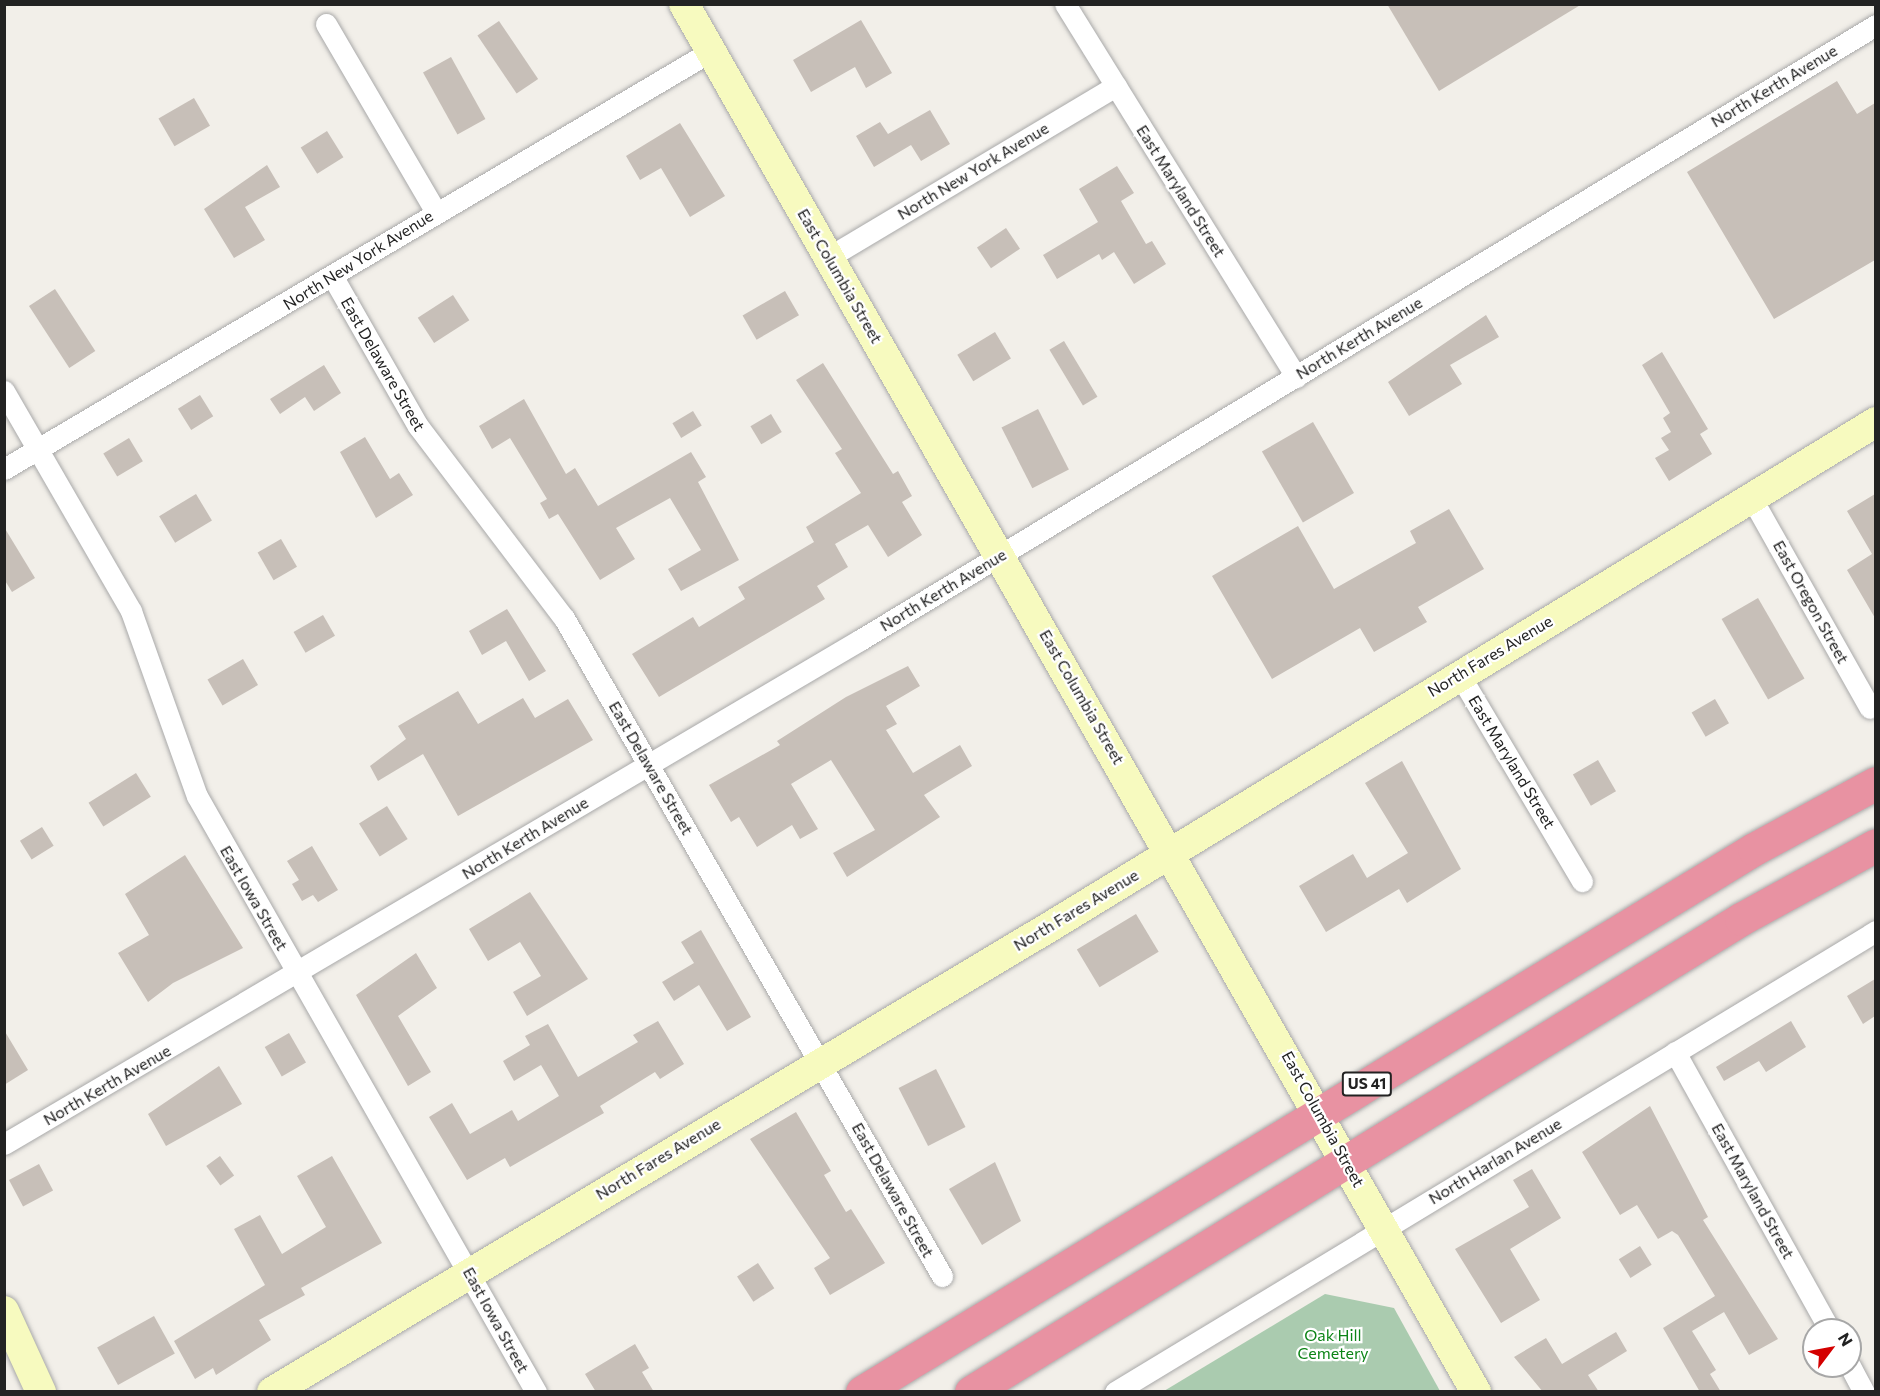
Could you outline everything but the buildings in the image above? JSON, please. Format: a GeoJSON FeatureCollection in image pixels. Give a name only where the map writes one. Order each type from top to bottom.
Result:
{"type":"FeatureCollection","features":[{"type":"Feature","properties":{"kind":"highway","name":"US 41"},"geometry":{"type":"LineString","coordinates":[[862,1392],[1754,849],[1875,783]]}},
{"type":"Feature","properties":{"kind":"highway"},"geometry":{"type":"LineString","coordinates":[[971,1392],[1741,919],[1875,845]]}},
{"type":"Feature","properties":{"kind":"street","name":"East Columbia Street"},"geometry":{"type":"LineString","coordinates":[[684,4],[999,556],[1172,851],[1476,1392]]}},
{"type":"Feature","properties":{"kind":"street","name":"East Maryland Street"},"geometry":{"type":"LineString","coordinates":[[1065,4],[1296,377]]}},
{"type":"Feature","properties":{"kind":"street"},"geometry":{"type":"LineString","coordinates":[[326,24],[436,212]]}},
{"type":"Feature","properties":{"kind":"street","name":"North Kerth Avenue"},"geometry":{"type":"LineString","coordinates":[[4,1144],[649,765],[999,556],[1875,25]]}},
{"type":"Feature","properties":{"kind":"street","name":"North New York Avenue"},"geometry":{"type":"LineString","coordinates":[[4,469],[334,279],[436,212],[711,51]]}},
{"type":"Feature","properties":{"kind":"street","name":"North New York Avenue"},"geometry":{"type":"LineString","coordinates":[[830,257],[1116,86]]}},
{"type":"Feature","properties":{"kind":"street","name":"East Delaware Street"},"geometry":{"type":"LineString","coordinates":[[334,279],[418,426],[535,573],[649,765],[942,1276]]}},
{"type":"Feature","properties":{"kind":"street","name":"East Iowa Street"},"geometry":{"type":"LineString","coordinates":[[4,391],[131,611],[197,796],[471,1273],[536,1392]]}},
{"type":"Feature","properties":{"kind":"street","name":"North Fares Avenue"},"geometry":{"type":"LineString","coordinates":[[272,1392],[819,1060],[1172,851],[1875,422]]}},
{"type":"Feature","properties":{"kind":"street","name":"East Oregon Street"},"geometry":{"type":"LineString","coordinates":[[1751,497],[1870,708]]}},
{"type":"Feature","properties":{"kind":"street","name":"East Maryland Street"},"geometry":{"type":"LineString","coordinates":[[1460,674],[1582,881]]}},
{"type":"Feature","properties":{"kind":"street","name":"North Harlan Avenue"},"geometry":{"type":"LineString","coordinates":[[1115,1392],[1875,932]]}},
{"type":"Feature","properties":{"kind":"street","name":"East Maryland Street"},"geometry":{"type":"LineString","coordinates":[[1675,1052],[1823,1318]]}},
{"type":"Feature","properties":{"kind":"street"},"geometry":{"type":"LineString","coordinates":[[4,1311],[41,1392]]}},
{"type":"Feature","properties":{"kind":"street"},"geometry":{"type":"LineString","coordinates":[[1856,1378],[1864,1392]]}},
{"type":"Feature","properties":{"kind":"green space","name":"Oak Hill Cemetery"},"geometry":{"type":"Polygon","coordinates":[[[1325,1294],[1394,1308],[1440,1391],[1164,1391],[1325,1294]]]}}]}
